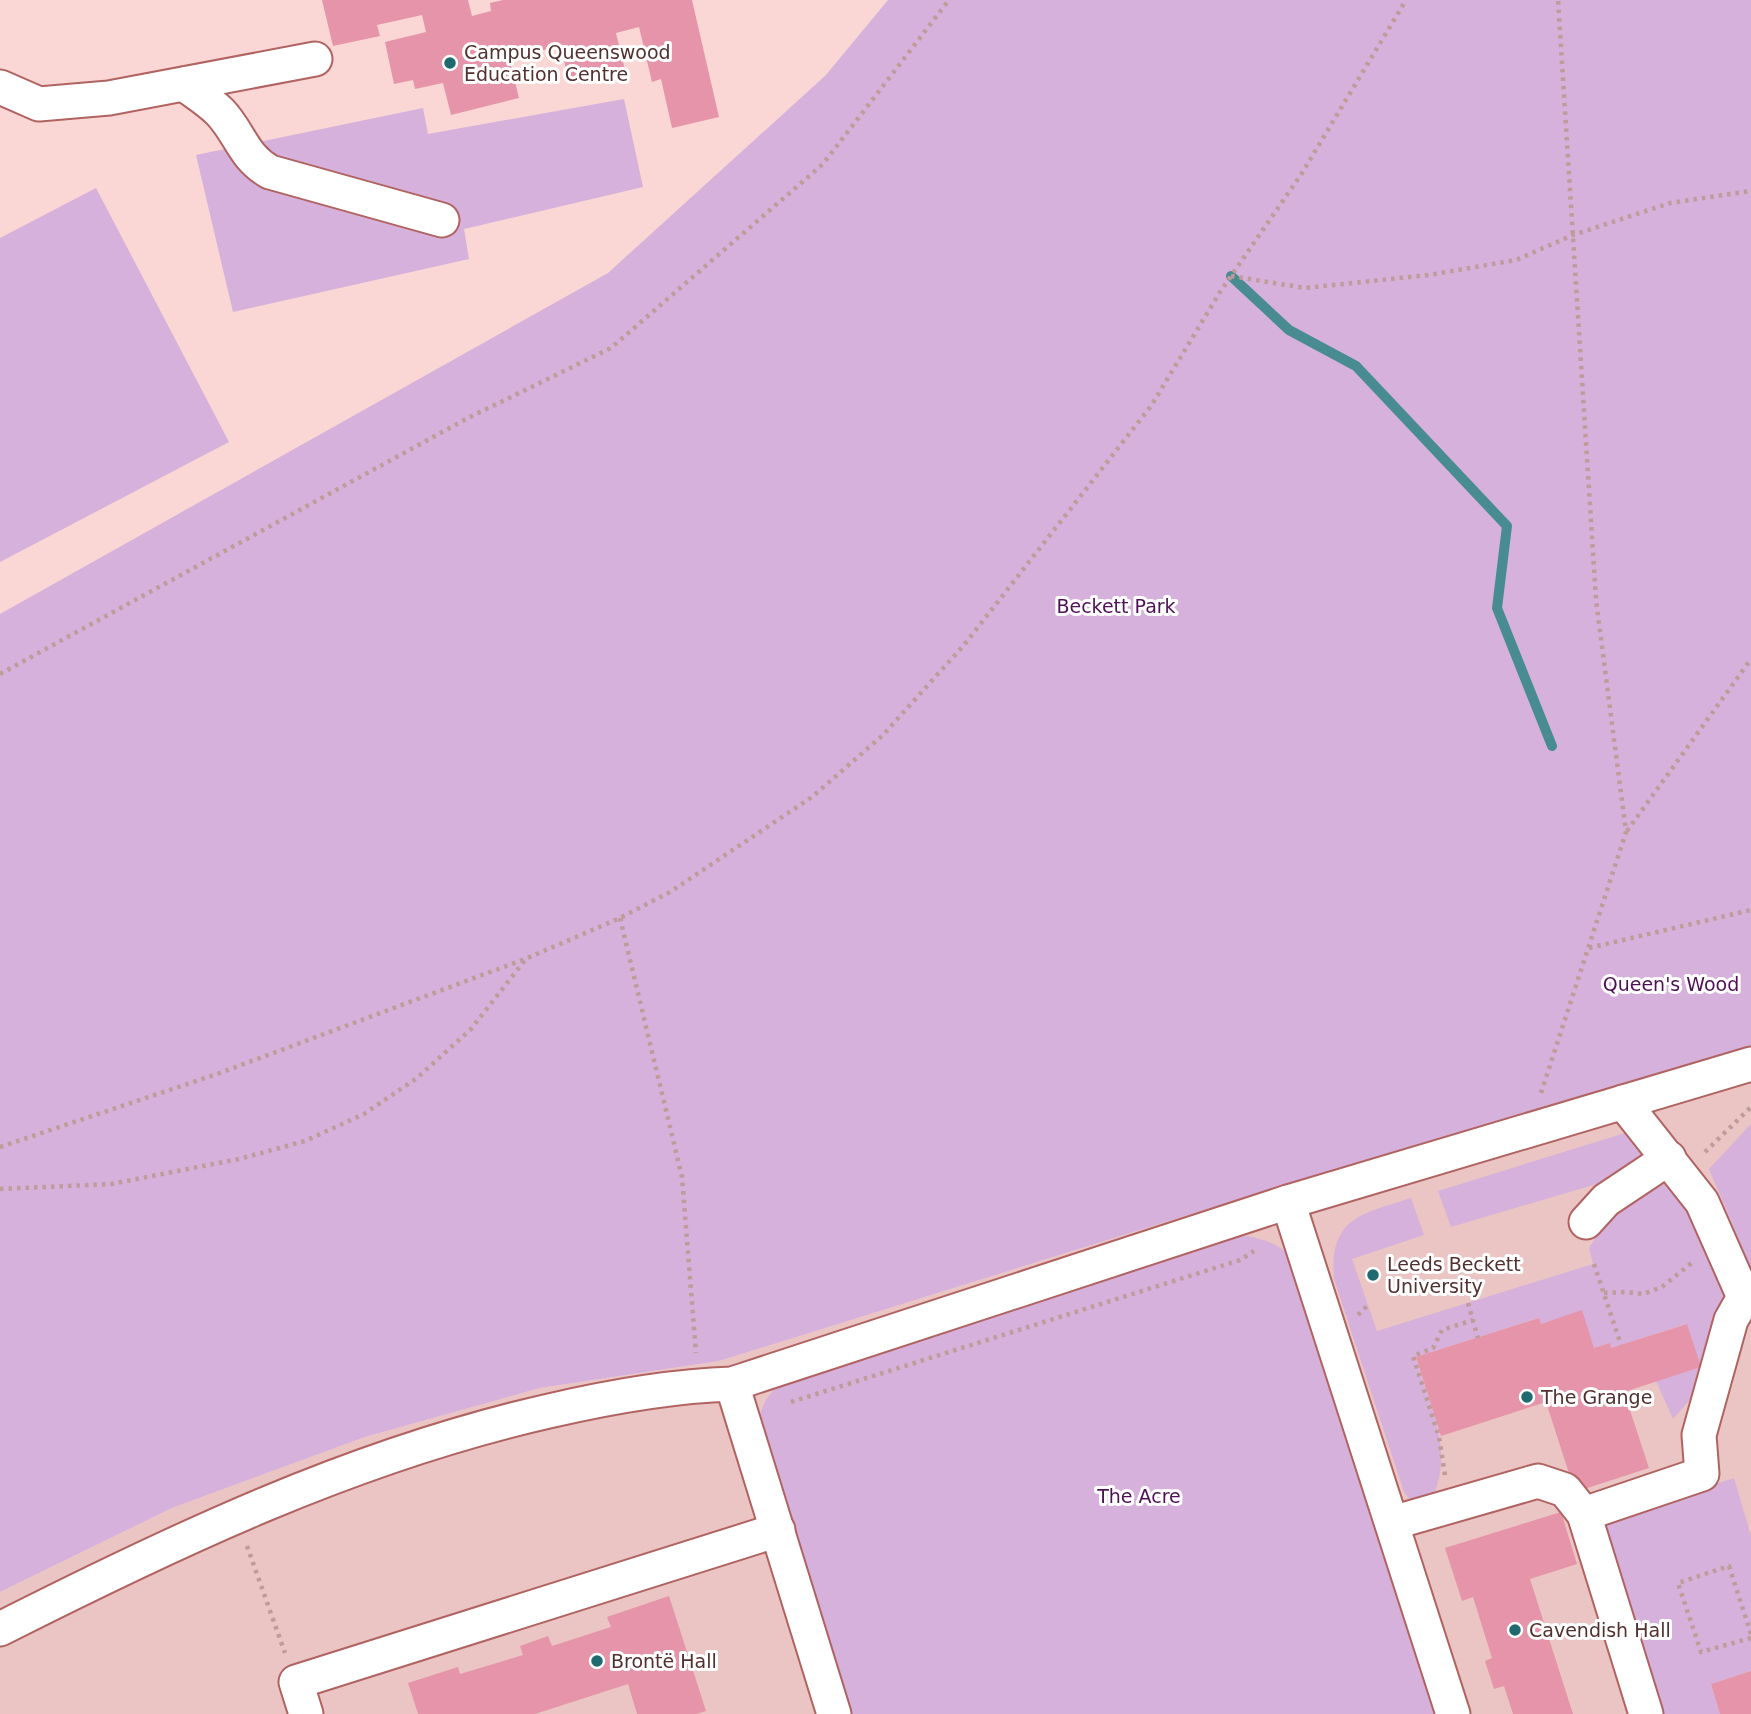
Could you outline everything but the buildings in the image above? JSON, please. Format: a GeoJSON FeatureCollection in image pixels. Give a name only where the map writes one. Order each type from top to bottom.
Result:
{"type":"FeatureCollection","features":[{"type":"Feature","properties":{"kind":"lane"},"geometry":{"type":"LineString","coordinates":[[0,87],[39,104],[109,99],[315,59]]}},
{"type":"Feature","properties":{"kind":"lane"},"geometry":{"type":"LineString","coordinates":[[184,84],[221,113],[248,156],[270,172],[442,220]]}},
{"type":"Feature","properties":{"kind":"lane"},"geometry":{"type":"LineString","coordinates":[[0,1629],[109,1574],[234,1517],[376,1460],[498,1423],[606,1398],[717,1385],[1288,1202],[1751,1064]]}},
{"type":"Feature","properties":{"kind":"lane"},"geometry":{"type":"LineString","coordinates":[[1584,1514],[1702,1474],[1699,1435],[1731,1320],[1747,1300],[1702,1202],[1623,1102]]}},
{"type":"Feature","properties":{"kind":"lane"},"geometry":{"type":"LineString","coordinates":[[1586,1222],[1606,1200],[1675,1166]]}},
{"type":"Feature","properties":{"kind":"lane"},"geometry":{"type":"LineString","coordinates":[[1288,1202],[1453,1714]]}},
{"type":"Feature","properties":{"kind":"lane"},"geometry":{"type":"LineString","coordinates":[[717,1385],[778,1530],[826,1712]]}},
{"type":"Feature","properties":{"kind":"lane"},"geometry":{"type":"LineString","coordinates":[[1392,1523],[1538,1481],[1565,1490],[1584,1514],[1646,1714]]}},
{"type":"Feature","properties":{"kind":"lane"},"geometry":{"type":"LineString","coordinates":[[306,1714],[296,1682],[778,1530]]}},
{"type":"Feature","properties":{"kind":"path"},"geometry":{"type":"LineString","coordinates":[[0,674],[466,419],[611,348],[823,164],[949,0]]}},
{"type":"Feature","properties":{"kind":"path"},"geometry":{"type":"LineString","coordinates":[[0,1147],[217,1074],[525,960],[620,918],[670,892],[800,805],[883,735],[964,645],[1151,406],[1231,276],[1303,173],[1406,0]]}},
{"type":"Feature","properties":{"kind":"path"},"geometry":{"type":"LineString","coordinates":[[1558,0],[1596,600],[1626,832]]}},
{"type":"Feature","properties":{"kind":"path"},"geometry":{"type":"LineString","coordinates":[[1231,276],[1305,288],[1429,275],[1516,260],[1573,235],[1670,203],[1751,191]]}},
{"type":"Feature","properties":{"kind":"path"},"geometry":{"type":"LineString","coordinates":[[1528,1130],[1626,832],[1751,659]]}},
{"type":"Feature","properties":{"kind":"path"},"geometry":{"type":"LineString","coordinates":[[1588,948],[1751,910]]}},
{"type":"Feature","properties":{"kind":"path"},"geometry":{"type":"LineString","coordinates":[[620,918],[682,1178],[695,1351],[717,1385]]}},
{"type":"Feature","properties":{"kind":"path"},"geometry":{"type":"LineString","coordinates":[[0,1189],[111,1184],[239,1159],[305,1141],[364,1114],[417,1077],[471,1029],[525,960]]}},
{"type":"Feature","properties":{"kind":"path"},"geometry":{"type":"LineString","coordinates":[[1675,1166],[1751,1107]]}},
{"type":"Feature","properties":{"kind":"path"},"geometry":{"type":"LineString","coordinates":[[1604,1293],[1643,1294],[1662,1287],[1692,1262],[1706,1257],[1726,1256]]}},
{"type":"Feature","properties":{"kind":"path"},"geometry":{"type":"LineString","coordinates":[[1594,1264],[1621,1345]]}},
{"type":"Feature","properties":{"kind":"path"},"geometry":{"type":"LineString","coordinates":[[1468,1303],[1478,1338]]}},
{"type":"Feature","properties":{"kind":"path"},"geometry":{"type":"LineString","coordinates":[[1449,1507],[1440,1437],[1413,1356],[1433,1348],[1442,1330],[1473,1320]]}},
{"type":"Feature","properties":{"kind":"path"},"geometry":{"type":"LineString","coordinates":[[246,1542],[281,1642]]}},
{"type":"Feature","properties":{"kind":"path"},"geometry":{"type":"LineString","coordinates":[[1729,1566],[1751,1636],[1701,1652],[1678,1583],[1729,1566]]}},
{"type":"Feature","properties":{"kind":"shaded area","name":"Leeds Beckett University"},"geometry":{"type":"Polygon","coordinates":[[[1751,714],[1751,1714],[0,1714],[0,1592],[172,1508],[365,1437],[540,1388],[719,1361],[1272,1189],[1589,1018],[1751,714]]]}},
{"type":"Feature","properties":{"kind":"green space","name":"Beckett Park"},"geometry":{"type":"Polygon","coordinates":[[[888,0],[1751,0],[1751,1048],[1272,1189],[719,1361],[540,1388],[365,1437],[172,1508],[0,1592],[0,614],[608,273],[826,75],[888,0]]]}},
{"type":"Feature","properties":{"kind":"green space"},"geometry":{"type":"Polygon","coordinates":[[[624,99],[643,187],[464,229],[469,259],[233,312],[196,155],[423,108],[428,134],[624,99]]]}},
{"type":"Feature","properties":{"kind":"green space"},"geometry":{"type":"Polygon","coordinates":[[[96,188],[229,442],[0,562],[0,238],[96,188]]]}},
{"type":"Feature","properties":{"kind":"green space"},"geometry":{"type":"Polygon","coordinates":[[[1751,1124],[1751,1268],[1709,1169],[1751,1124]]]}},
{"type":"Feature","properties":{"kind":"green space"},"geometry":{"type":"Polygon","coordinates":[[[1625,1133],[1642,1137],[1686,1200],[1734,1305],[1703,1385],[1673,1419],[1656,1381],[1700,1367],[1686,1324],[1611,1348],[1609,1343],[1594,1348],[1581,1311],[1541,1324],[1538,1318],[1416,1357],[1437,1424],[1441,1459],[1434,1494],[1421,1500],[1410,1500],[1404,1492],[1334,1279],[1334,1258],[1343,1230],[1364,1214],[1411,1198],[1424,1235],[1352,1259],[1377,1331],[1593,1264],[1589,1248],[1610,1215],[1600,1183],[1451,1227],[1438,1191],[1625,1133]]]}},
{"type":"Feature","properties":{"kind":"green space","name":"The Acre"},"geometry":{"type":"Polygon","coordinates":[[[1247,1236],[1272,1243],[1292,1258],[1439,1714],[850,1714],[759,1421],[764,1403],[770,1394],[784,1381],[1223,1238],[1247,1236]]]}},
{"type":"Feature","properties":{"kind":"green space"},"geometry":{"type":"Polygon","coordinates":[[[1734,1478],[1751,1536],[1751,1671],[1711,1684],[1720,1714],[1654,1714],[1594,1523],[1734,1478]]]}},
{"type":"Feature","properties":{"kind":"waterway"},"geometry":{"type":"LineString","coordinates":[[1231,276],[1289,330],[1356,366],[1507,526],[1497,608],[1552,746]]}},
{"type":"Feature","properties":{"kind":"place","name":"Campus Queenswood Education Centre"},"geometry":{"type":"Point","coordinates":[450,63]}},
{"type":"Feature","properties":{"kind":"place","name":"Leeds Beckett University"},"geometry":{"type":"Point","coordinates":[1373,1275]}},
{"type":"Feature","properties":{"kind":"place","name":"The Grange"},"geometry":{"type":"Point","coordinates":[1527,1397]}},
{"type":"Feature","properties":{"kind":"place","name":"Cavendish Hall"},"geometry":{"type":"Point","coordinates":[1515,1630]}},
{"type":"Feature","properties":{"kind":"place","name":"Brontë Hall"},"geometry":{"type":"Point","coordinates":[597,1661]}},
{"type":"Feature","properties":{"kind":"park label","name":"Queen's Wood"},"geometry":{"type":"Point","coordinates":[1671,984]}}]}
